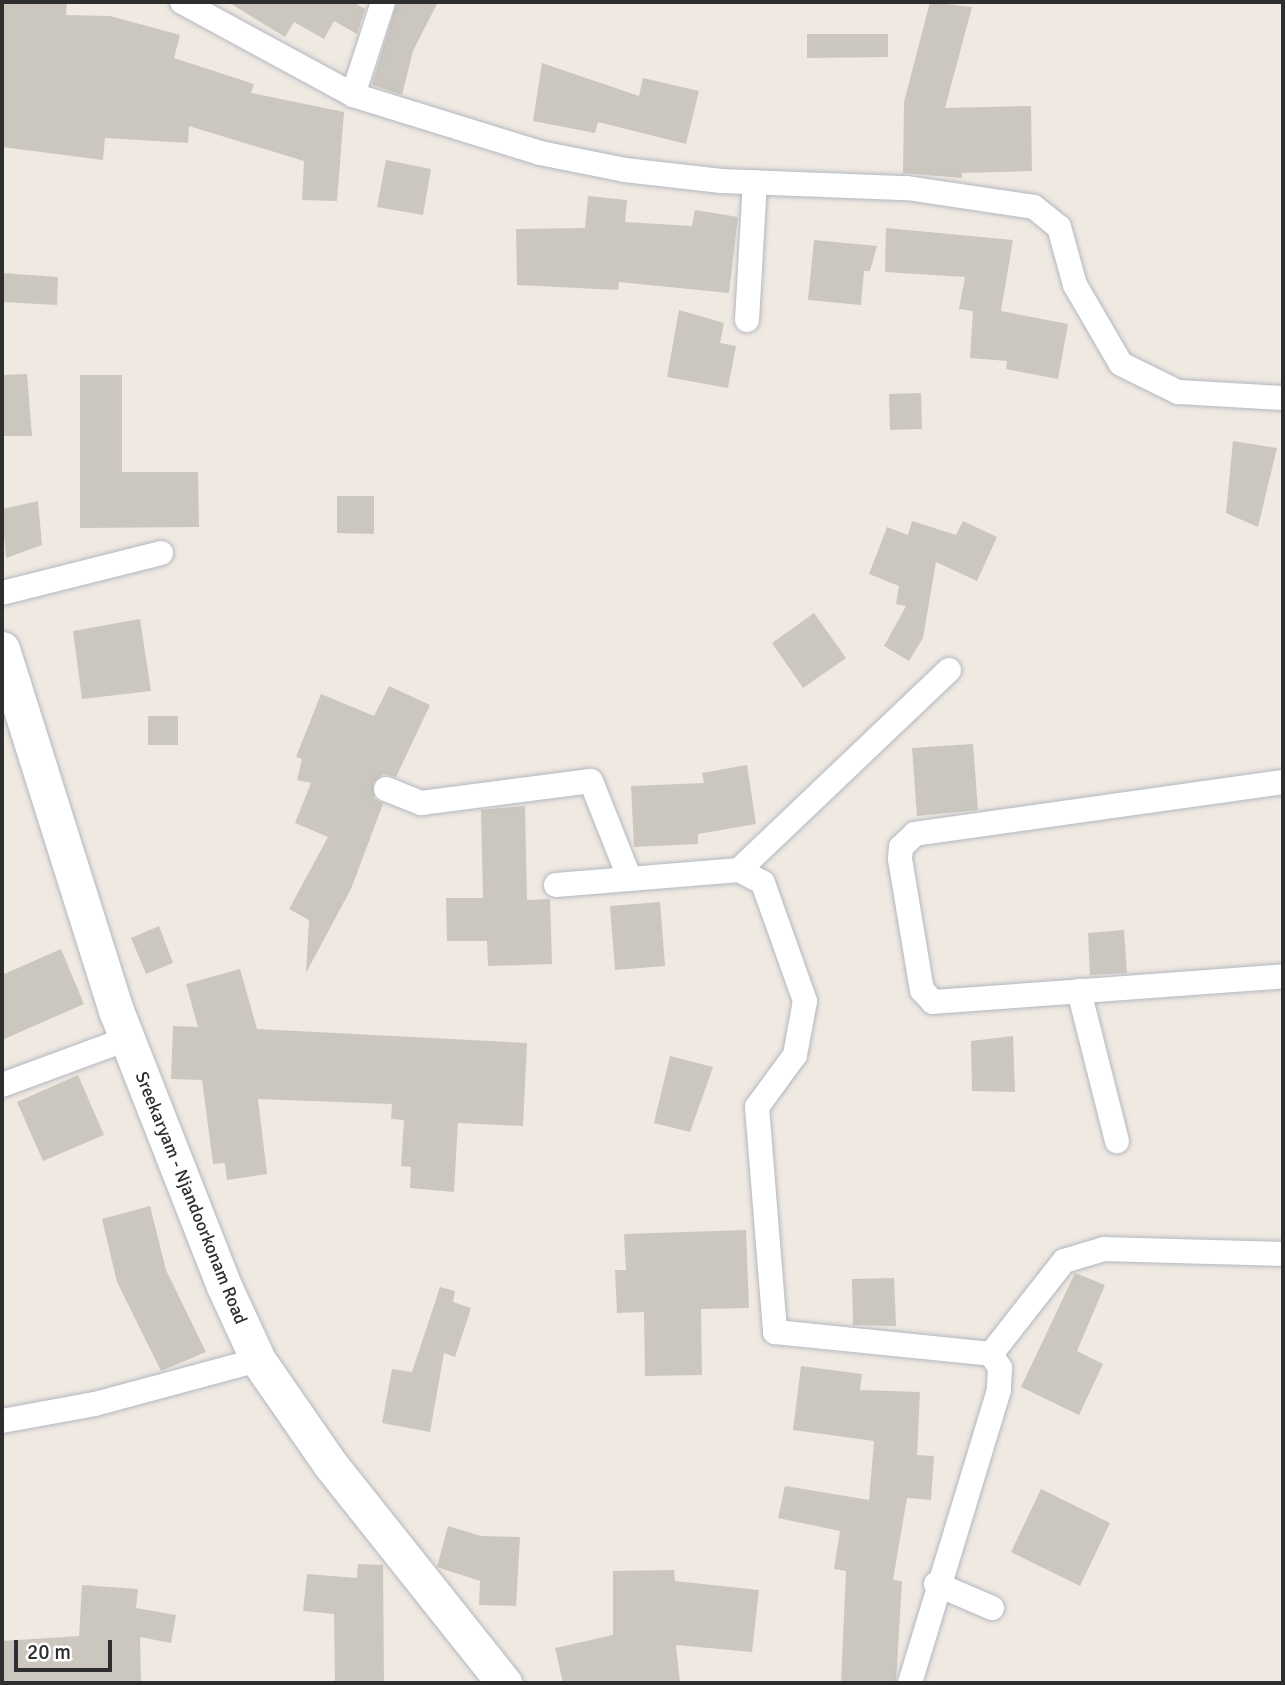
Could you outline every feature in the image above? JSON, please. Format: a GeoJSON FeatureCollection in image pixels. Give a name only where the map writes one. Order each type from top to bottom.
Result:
{"type":"FeatureCollection","features":[{"type":"Feature","properties":{"kind":"main road","name":"Sreekaryam - Njandoorkonam Road"},"geometry":{"type":"LineString","coordinates":[[2,649],[127,1039],[258,1360],[330,1464],[504,1683]]}},
{"type":"Feature","properties":{"kind":"street"},"geometry":{"type":"LineString","coordinates":[[182,2],[353,96],[540,153],[625,170],[755,182],[907,188],[1034,207],[1059,227],[1075,285],[1121,364],[1178,393],[1283,398]]}},
{"type":"Feature","properties":{"kind":"street"},"geometry":{"type":"LineString","coordinates":[[353,96],[383,2]]}},
{"type":"Feature","properties":{"kind":"street"},"geometry":{"type":"LineString","coordinates":[[747,320],[755,182]]}},
{"type":"Feature","properties":{"kind":"street"},"geometry":{"type":"LineString","coordinates":[[2,593],[161,554]]}},
{"type":"Feature","properties":{"kind":"street"},"geometry":{"type":"LineString","coordinates":[[739,870],[949,670]]}},
{"type":"Feature","properties":{"kind":"street"},"geometry":{"type":"LineString","coordinates":[[386,789],[421,803],[591,781],[628,877]]}},
{"type":"Feature","properties":{"kind":"street"},"geometry":{"type":"LineString","coordinates":[[1283,782],[906,839],[900,859],[927,997],[943,1004],[1283,976]]}},
{"type":"Feature","properties":{"kind":"street"},"geometry":{"type":"LineString","coordinates":[[556,885],[739,870],[763,883],[805,1001],[795,1055],[757,1107],[775,1332],[991,1354]]}},
{"type":"Feature","properties":{"kind":"street"},"geometry":{"type":"LineString","coordinates":[[1079,991],[1117,1141]]}},
{"type":"Feature","properties":{"kind":"street"},"geometry":{"type":"LineString","coordinates":[[2,1086],[127,1039]]}},
{"type":"Feature","properties":{"kind":"street"},"geometry":{"type":"LineString","coordinates":[[991,1354],[1064,1261],[1104,1249],[1283,1254]]}},
{"type":"Feature","properties":{"kind":"street"},"geometry":{"type":"LineString","coordinates":[[910,1683],[936,1584],[999,1390],[1000,1368],[991,1354]]}},
{"type":"Feature","properties":{"kind":"street"},"geometry":{"type":"LineString","coordinates":[[2,1421],[95,1404],[258,1360]]}},
{"type":"Feature","properties":{"kind":"street"},"geometry":{"type":"LineString","coordinates":[[936,1584],[992,1608]]}},
{"type":"Feature","properties":{"kind":"building"},"geometry":{"type":"Polygon","coordinates":[[[2,2],[67,2],[66,15],[110,16],[180,35],[174,58],[254,84],[251,93],[344,112],[337,201],[302,200],[304,161],[189,126],[188,143],[105,138],[103,160],[2,147],[2,2]]]}},
{"type":"Feature","properties":{"kind":"building"},"geometry":{"type":"Polygon","coordinates":[[[228,2],[353,2],[365,9],[357,34],[334,21],[324,39],[294,22],[285,37],[228,2]]]}},
{"type":"Feature","properties":{"kind":"building"},"geometry":{"type":"Polygon","coordinates":[[[397,2],[438,2],[413,51],[402,95],[372,85],[397,2]]]}},
{"type":"Feature","properties":{"kind":"building"},"geometry":{"type":"Polygon","coordinates":[[[930,2],[972,7],[945,108],[1031,106],[1032,171],[962,173],[962,178],[903,173],[904,102],[930,2]]]}},
{"type":"Feature","properties":{"kind":"building"},"geometry":{"type":"Polygon","coordinates":[[[807,34],[888,34],[888,57],[807,58],[807,34]]]}},
{"type":"Feature","properties":{"kind":"building"},"geometry":{"type":"Polygon","coordinates":[[[542,63],[639,96],[643,78],[699,91],[686,144],[598,122],[595,133],[533,121],[542,63]]]}},
{"type":"Feature","properties":{"kind":"building"},"geometry":{"type":"Polygon","coordinates":[[[386,160],[431,169],[423,215],[377,207],[386,160]]]}},
{"type":"Feature","properties":{"kind":"building"},"geometry":{"type":"Polygon","coordinates":[[[588,196],[627,200],[625,222],[692,226],[695,210],[738,217],[729,293],[619,282],[618,290],[517,285],[516,229],[585,228],[588,196]]]}},
{"type":"Feature","properties":{"kind":"building"},"geometry":{"type":"Polygon","coordinates":[[[886,228],[1013,240],[1001,311],[1068,324],[1058,379],[1006,369],[1007,361],[970,358],[973,311],[959,309],[965,277],[885,272],[886,228]]]}},
{"type":"Feature","properties":{"kind":"building"},"geometry":{"type":"Polygon","coordinates":[[[814,240],[877,246],[870,271],[864,271],[861,305],[808,300],[814,240]]]}},
{"type":"Feature","properties":{"kind":"building"},"geometry":{"type":"Polygon","coordinates":[[[2,273],[58,277],[57,305],[2,302],[2,273]]]}},
{"type":"Feature","properties":{"kind":"building"},"geometry":{"type":"Polygon","coordinates":[[[679,310],[724,323],[720,343],[736,346],[728,388],[667,377],[679,310]]]}},
{"type":"Feature","properties":{"kind":"building"},"geometry":{"type":"Polygon","coordinates":[[[27,374],[32,436],[2,436],[2,375],[27,374]]]}},
{"type":"Feature","properties":{"kind":"building"},"geometry":{"type":"Polygon","coordinates":[[[80,375],[122,375],[122,472],[198,472],[199,527],[80,528],[80,375]]]}},
{"type":"Feature","properties":{"kind":"building"},"geometry":{"type":"Polygon","coordinates":[[[921,393],[922,429],[890,430],[889,394],[921,393]]]}},
{"type":"Feature","properties":{"kind":"building"},"geometry":{"type":"Polygon","coordinates":[[[1233,441],[1277,448],[1258,527],[1226,513],[1233,441]]]}},
{"type":"Feature","properties":{"kind":"building"},"geometry":{"type":"Polygon","coordinates":[[[337,496],[374,496],[374,534],[337,533],[337,496]]]}},
{"type":"Feature","properties":{"kind":"building"},"geometry":{"type":"Polygon","coordinates":[[[38,501],[42,545],[6,558],[2,509],[38,501]]]}},
{"type":"Feature","properties":{"kind":"building"},"geometry":{"type":"Polygon","coordinates":[[[912,521],[956,535],[963,521],[997,537],[977,581],[936,562],[923,638],[909,661],[884,646],[906,606],[896,604],[899,586],[869,574],[887,527],[908,535],[912,521]]]}},
{"type":"Feature","properties":{"kind":"building"},"geometry":{"type":"Polygon","coordinates":[[[814,613],[846,658],[803,688],[772,643],[814,613]]]}},
{"type":"Feature","properties":{"kind":"building"},"geometry":{"type":"Polygon","coordinates":[[[140,619],[151,691],[82,699],[73,631],[140,619]]]}},
{"type":"Feature","properties":{"kind":"building"},"geometry":{"type":"Polygon","coordinates":[[[389,686],[430,705],[396,777],[383,774],[373,783],[374,798],[383,804],[351,889],[306,973],[309,920],[289,909],[328,837],[295,823],[311,783],[297,780],[302,759],[296,757],[321,694],[374,716],[389,686]]]}},
{"type":"Feature","properties":{"kind":"building"},"geometry":{"type":"Polygon","coordinates":[[[148,716],[178,716],[178,745],[148,745],[148,716]]]}},
{"type":"Feature","properties":{"kind":"building"},"geometry":{"type":"Polygon","coordinates":[[[973,744],[978,810],[917,816],[912,748],[973,744]]]}},
{"type":"Feature","properties":{"kind":"building"},"geometry":{"type":"Polygon","coordinates":[[[747,765],[756,824],[698,834],[698,844],[634,847],[631,786],[704,783],[702,773],[747,765]]]}},
{"type":"Feature","properties":{"kind":"building"},"geometry":{"type":"Polygon","coordinates":[[[525,806],[527,900],[550,899],[552,964],[488,966],[487,941],[447,941],[446,898],[483,898],[481,810],[525,806]]]}},
{"type":"Feature","properties":{"kind":"building"},"geometry":{"type":"Polygon","coordinates":[[[660,902],[665,966],[615,970],[610,906],[660,902]]]}},
{"type":"Feature","properties":{"kind":"building"},"geometry":{"type":"Polygon","coordinates":[[[159,926],[173,963],[146,974],[131,938],[159,926]]]}},
{"type":"Feature","properties":{"kind":"building"},"geometry":{"type":"Polygon","coordinates":[[[1124,930],[1127,973],[1090,975],[1088,933],[1124,930]]]}},
{"type":"Feature","properties":{"kind":"building"},"geometry":{"type":"Polygon","coordinates":[[[61,949],[84,1004],[2,1040],[2,975],[61,949]]]}},
{"type":"Feature","properties":{"kind":"building"},"geometry":{"type":"Polygon","coordinates":[[[240,969],[257,1029],[527,1043],[523,1126],[458,1123],[454,1192],[410,1188],[411,1167],[401,1166],[404,1120],[391,1119],[392,1104],[258,1099],[267,1174],[227,1180],[225,1163],[213,1164],[202,1080],[171,1079],[173,1026],[198,1027],[186,984],[240,969]]]}},
{"type":"Feature","properties":{"kind":"building"},"geometry":{"type":"Polygon","coordinates":[[[1013,1036],[1015,1092],[972,1091],[971,1041],[1013,1036]]]}},
{"type":"Feature","properties":{"kind":"building"},"geometry":{"type":"Polygon","coordinates":[[[670,1056],[713,1067],[690,1132],[654,1123],[670,1056]]]}},
{"type":"Feature","properties":{"kind":"building"},"geometry":{"type":"Polygon","coordinates":[[[78,1075],[104,1135],[43,1161],[17,1102],[78,1075]]]}},
{"type":"Feature","properties":{"kind":"building"},"geometry":{"type":"Polygon","coordinates":[[[150,1206],[166,1270],[206,1352],[161,1371],[117,1282],[102,1219],[150,1206]]]}},
{"type":"Feature","properties":{"kind":"building"},"geometry":{"type":"Polygon","coordinates":[[[746,1230],[749,1308],[701,1309],[702,1375],[645,1376],[644,1312],[617,1313],[615,1270],[626,1270],[624,1234],[746,1230]]]}},
{"type":"Feature","properties":{"kind":"building"},"geometry":{"type":"Polygon","coordinates":[[[1075,1273],[1105,1285],[1077,1351],[1103,1364],[1079,1415],[1021,1387],[1075,1273]]]}},
{"type":"Feature","properties":{"kind":"building"},"geometry":{"type":"Polygon","coordinates":[[[894,1278],[896,1326],[853,1325],[852,1279],[894,1278]]]}},
{"type":"Feature","properties":{"kind":"building"},"geometry":{"type":"Polygon","coordinates":[[[440,1287],[455,1291],[453,1302],[471,1308],[455,1357],[444,1353],[430,1432],[382,1423],[392,1369],[412,1372],[440,1287]]]}},
{"type":"Feature","properties":{"kind":"building"},"geometry":{"type":"Polygon","coordinates":[[[801,1366],[862,1374],[860,1390],[920,1392],[917,1455],[934,1456],[931,1500],[907,1498],[893,1580],[902,1581],[896,1682],[841,1683],[846,1571],[834,1569],[840,1531],[778,1518],[785,1486],[869,1500],[874,1441],[793,1430],[801,1366]]]}},
{"type":"Feature","properties":{"kind":"building"},"geometry":{"type":"Polygon","coordinates":[[[1041,1489],[1110,1523],[1080,1586],[1011,1552],[1041,1489]]]}},
{"type":"Feature","properties":{"kind":"building"},"geometry":{"type":"Polygon","coordinates":[[[448,1526],[481,1536],[520,1537],[516,1606],[479,1605],[480,1581],[437,1567],[448,1526]]]}},
{"type":"Feature","properties":{"kind":"building"},"geometry":{"type":"Polygon","coordinates":[[[358,1564],[383,1565],[384,1683],[335,1683],[334,1614],[303,1611],[307,1574],[357,1578],[358,1564]]]}},
{"type":"Feature","properties":{"kind":"building"},"geometry":{"type":"Polygon","coordinates":[[[674,1570],[675,1581],[759,1590],[752,1652],[676,1645],[680,1683],[563,1683],[555,1648],[613,1635],[613,1571],[674,1570]]]}},
{"type":"Feature","properties":{"kind":"building"},"geometry":{"type":"Polygon","coordinates":[[[82,1585],[138,1589],[136,1608],[176,1615],[171,1643],[140,1637],[141,1683],[2,1683],[2,1641],[79,1636],[82,1585]]]}}]}
